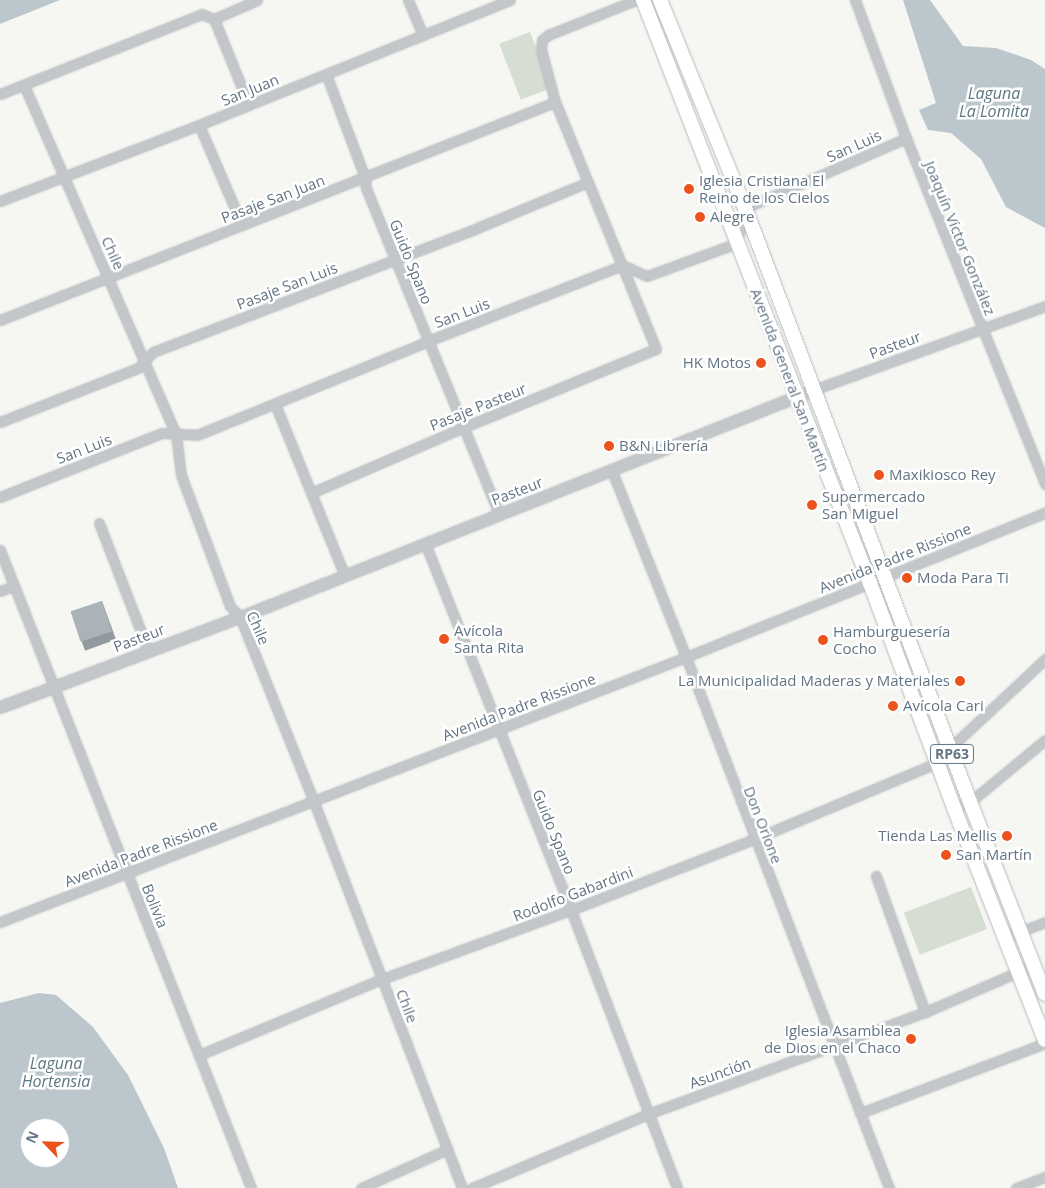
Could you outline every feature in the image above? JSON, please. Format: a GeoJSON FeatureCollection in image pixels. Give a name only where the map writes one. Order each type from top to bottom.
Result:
{"type":"FeatureCollection","features":[{"type":"Feature","properties":{"kind":"main road","name":"Avenida General San Martín"},"geometry":{"type":"LineString","coordinates":[[642,0],[870,583],[936,763],[1006,937],[1045,1042]]}},
{"type":"Feature","properties":{"kind":"main road","name":"Avenida General San Martín"},"geometry":{"type":"LineString","coordinates":[[660,0],[745,208],[884,577],[1045,994]]}},
{"type":"Feature","properties":{"kind":"street"},"geometry":{"type":"LineString","coordinates":[[214,19],[257,0]]}},
{"type":"Feature","properties":{"kind":"street"},"geometry":{"type":"LineString","coordinates":[[408,0],[423,35]]}},
{"type":"Feature","properties":{"kind":"street","name":"San Juan"},"geometry":{"type":"LineString","coordinates":[[0,201],[199,125],[510,0]]}},
{"type":"Feature","properties":{"kind":"street"},"geometry":{"type":"LineString","coordinates":[[636,0],[548,34],[542,40],[541,49],[555,102],[624,266],[647,276],[737,243],[745,208]]}},
{"type":"Feature","properties":{"kind":"street","name":"Joaquín Víctor González"},"geometry":{"type":"LineString","coordinates":[[856,0],[906,138],[1045,484]]}},
{"type":"Feature","properties":{"kind":"street"},"geometry":{"type":"LineString","coordinates":[[0,94],[202,14],[214,19],[249,105]]}},
{"type":"Feature","properties":{"kind":"street","name":"Guido Spano"},"geometry":{"type":"LineString","coordinates":[[326,74],[365,178],[366,188],[462,428],[499,514]]}},
{"type":"Feature","properties":{"kind":"street","name":"Chile"},"geometry":{"type":"LineString","coordinates":[[24,85],[176,434],[181,475],[230,606],[240,617],[314,802],[462,1188]]}},
{"type":"Feature","properties":{"kind":"street","name":"Pasaje San Juan"},"geometry":{"type":"LineString","coordinates":[[0,320],[555,102]]}},
{"type":"Feature","properties":{"kind":"street"},"geometry":{"type":"LineString","coordinates":[[199,125],[242,225]]}},
{"type":"Feature","properties":{"kind":"street","name":"San Luis"},"geometry":{"type":"LineString","coordinates":[[745,208],[906,138]]}},
{"type":"Feature","properties":{"kind":"street","name":"Pasaje San Luis"},"geometry":{"type":"LineString","coordinates":[[0,422],[138,368],[153,352],[477,228],[588,182]]}},
{"type":"Feature","properties":{"kind":"street","name":"San Luis"},"geometry":{"type":"LineString","coordinates":[[0,496],[162,433],[197,435],[428,341],[624,266]]}},
{"type":"Feature","properties":{"kind":"street","name":"Pasaje Pasteur"},"geometry":{"type":"LineString","coordinates":[[311,493],[462,428],[656,349],[624,266]]}},
{"type":"Feature","properties":{"kind":"street","name":"Pasteur"},"geometry":{"type":"LineString","coordinates":[[0,707],[240,617],[344,574],[612,471],[796,396],[1045,306]]}},
{"type":"Feature","properties":{"kind":"street"},"geometry":{"type":"LineString","coordinates":[[275,404],[344,574]]}},
{"type":"Feature","properties":{"kind":"street","name":"Don Orione"},"geometry":{"type":"LineString","coordinates":[[612,471],[686,657],[833,1046],[889,1188]]}},
{"type":"Feature","properties":{"kind":"street","name":"Avenida Padre Rissione"},"geometry":{"type":"LineString","coordinates":[[0,922],[686,657],[1045,513]]}},
{"type":"Feature","properties":{"kind":"street"},"geometry":{"type":"LineString","coordinates":[[99,523],[148,650]]}},
{"type":"Feature","properties":{"kind":"street","name":"Guido Spano"},"geometry":{"type":"LineString","coordinates":[[426,543],[677,1188]]}},
{"type":"Feature","properties":{"kind":"street","name":"Bolivia"},"geometry":{"type":"LineString","coordinates":[[0,550],[251,1188]]}},
{"type":"Feature","properties":{"kind":"street"},"geometry":{"type":"LineString","coordinates":[[0,591],[14,586]]}},
{"type":"Feature","properties":{"kind":"street","name":"Rodolfo Gabardini"},"geometry":{"type":"LineString","coordinates":[[199,1054],[382,979],[570,910],[754,839],[936,763],[1045,660]]}},
{"type":"Feature","properties":{"kind":"street"},"geometry":{"type":"LineString","coordinates":[[954,808],[970,802],[1045,740]]}},
{"type":"Feature","properties":{"kind":"street"},"geometry":{"type":"LineString","coordinates":[[876,876],[925,1012]]}},
{"type":"Feature","properties":{"kind":"street"},"geometry":{"type":"LineString","coordinates":[[1006,937],[1045,922]]}},
{"type":"Feature","properties":{"kind":"street","name":"Asunción"},"geometry":{"type":"LineString","coordinates":[[472,1188],[648,1114],[925,1012],[1034,965]]}},
{"type":"Feature","properties":{"kind":"street"},"geometry":{"type":"LineString","coordinates":[[860,1113],[1045,1042]]}},
{"type":"Feature","properties":{"kind":"street"},"geometry":{"type":"LineString","coordinates":[[361,1188],[448,1150]]}},
{"type":"Feature","properties":{"kind":"street"},"geometry":{"type":"LineString","coordinates":[[1016,1188],[1045,1177]]}},
{"type":"Feature","properties":{"kind":"shaded area"},"geometry":{"type":"Polygon","coordinates":[[[530,32],[552,88],[521,100],[499,44],[530,32]]]}},
{"type":"Feature","properties":{"kind":"shaded area"},"geometry":{"type":"Polygon","coordinates":[[[971,887],[987,929],[920,955],[904,913],[971,887]]]}},
{"type":"Feature","properties":{"kind":"water"},"geometry":{"type":"Polygon","coordinates":[[[0,0],[60,0],[0,24],[0,0]]]}},
{"type":"Feature","properties":{"kind":"water","name":"Laguna La Lomita"},"geometry":{"type":"Polygon","coordinates":[[[903,0],[930,0],[963,46],[996,48],[1031,60],[1045,69],[1045,228],[1006,207],[981,159],[951,133],[928,130],[919,110],[936,103],[903,0]]]}},
{"type":"Feature","properties":{"kind":"water","name":"Laguna Hortensia"},"geometry":{"type":"Polygon","coordinates":[[[39,993],[56,995],[93,1027],[128,1075],[164,1148],[178,1188],[0,1188],[0,1003],[39,993]]]}},
{"type":"Feature","properties":{"kind":"building"},"geometry":{"type":"Polygon","coordinates":[[[102,601],[112,631],[81,642],[71,611],[102,601]]]}},
{"type":"Feature","properties":{"kind":"place","name":"Iglesia Cristiana El Reino de los Cielos"},"geometry":{"type":"Point","coordinates":[689,189]}},
{"type":"Feature","properties":{"kind":"place","name":"Alegre"},"geometry":{"type":"Point","coordinates":[700,217]}},
{"type":"Feature","properties":{"kind":"place","name":"HK Motos"},"geometry":{"type":"Point","coordinates":[761,363]}},
{"type":"Feature","properties":{"kind":"place","name":"B&N Librería"},"geometry":{"type":"Point","coordinates":[609,446]}},
{"type":"Feature","properties":{"kind":"place","name":"Maxikiosco Rey"},"geometry":{"type":"Point","coordinates":[879,475]}},
{"type":"Feature","properties":{"kind":"place","name":"Supermercado San Miguel"},"geometry":{"type":"Point","coordinates":[812,505]}},
{"type":"Feature","properties":{"kind":"place","name":"Moda Para Ti"},"geometry":{"type":"Point","coordinates":[907,578]}},
{"type":"Feature","properties":{"kind":"place","name":"Avícola Santa Rita"},"geometry":{"type":"Point","coordinates":[444,639]}},
{"type":"Feature","properties":{"kind":"place","name":"Hamburguesería Cocho"},"geometry":{"type":"Point","coordinates":[823,640]}},
{"type":"Feature","properties":{"kind":"place","name":"La Municipalidad Maderas y Materiales"},"geometry":{"type":"Point","coordinates":[960,681]}},
{"type":"Feature","properties":{"kind":"place","name":"Avícola Cari"},"geometry":{"type":"Point","coordinates":[893,706]}},
{"type":"Feature","properties":{"kind":"place","name":"Tienda Las Mellis"},"geometry":{"type":"Point","coordinates":[1007,836]}},
{"type":"Feature","properties":{"kind":"place","name":"San Martín"},"geometry":{"type":"Point","coordinates":[946,855]}},
{"type":"Feature","properties":{"kind":"place","name":"Iglesia Asamblea de Dios en el Chaco"},"geometry":{"type":"Point","coordinates":[911,1039]}}]}
